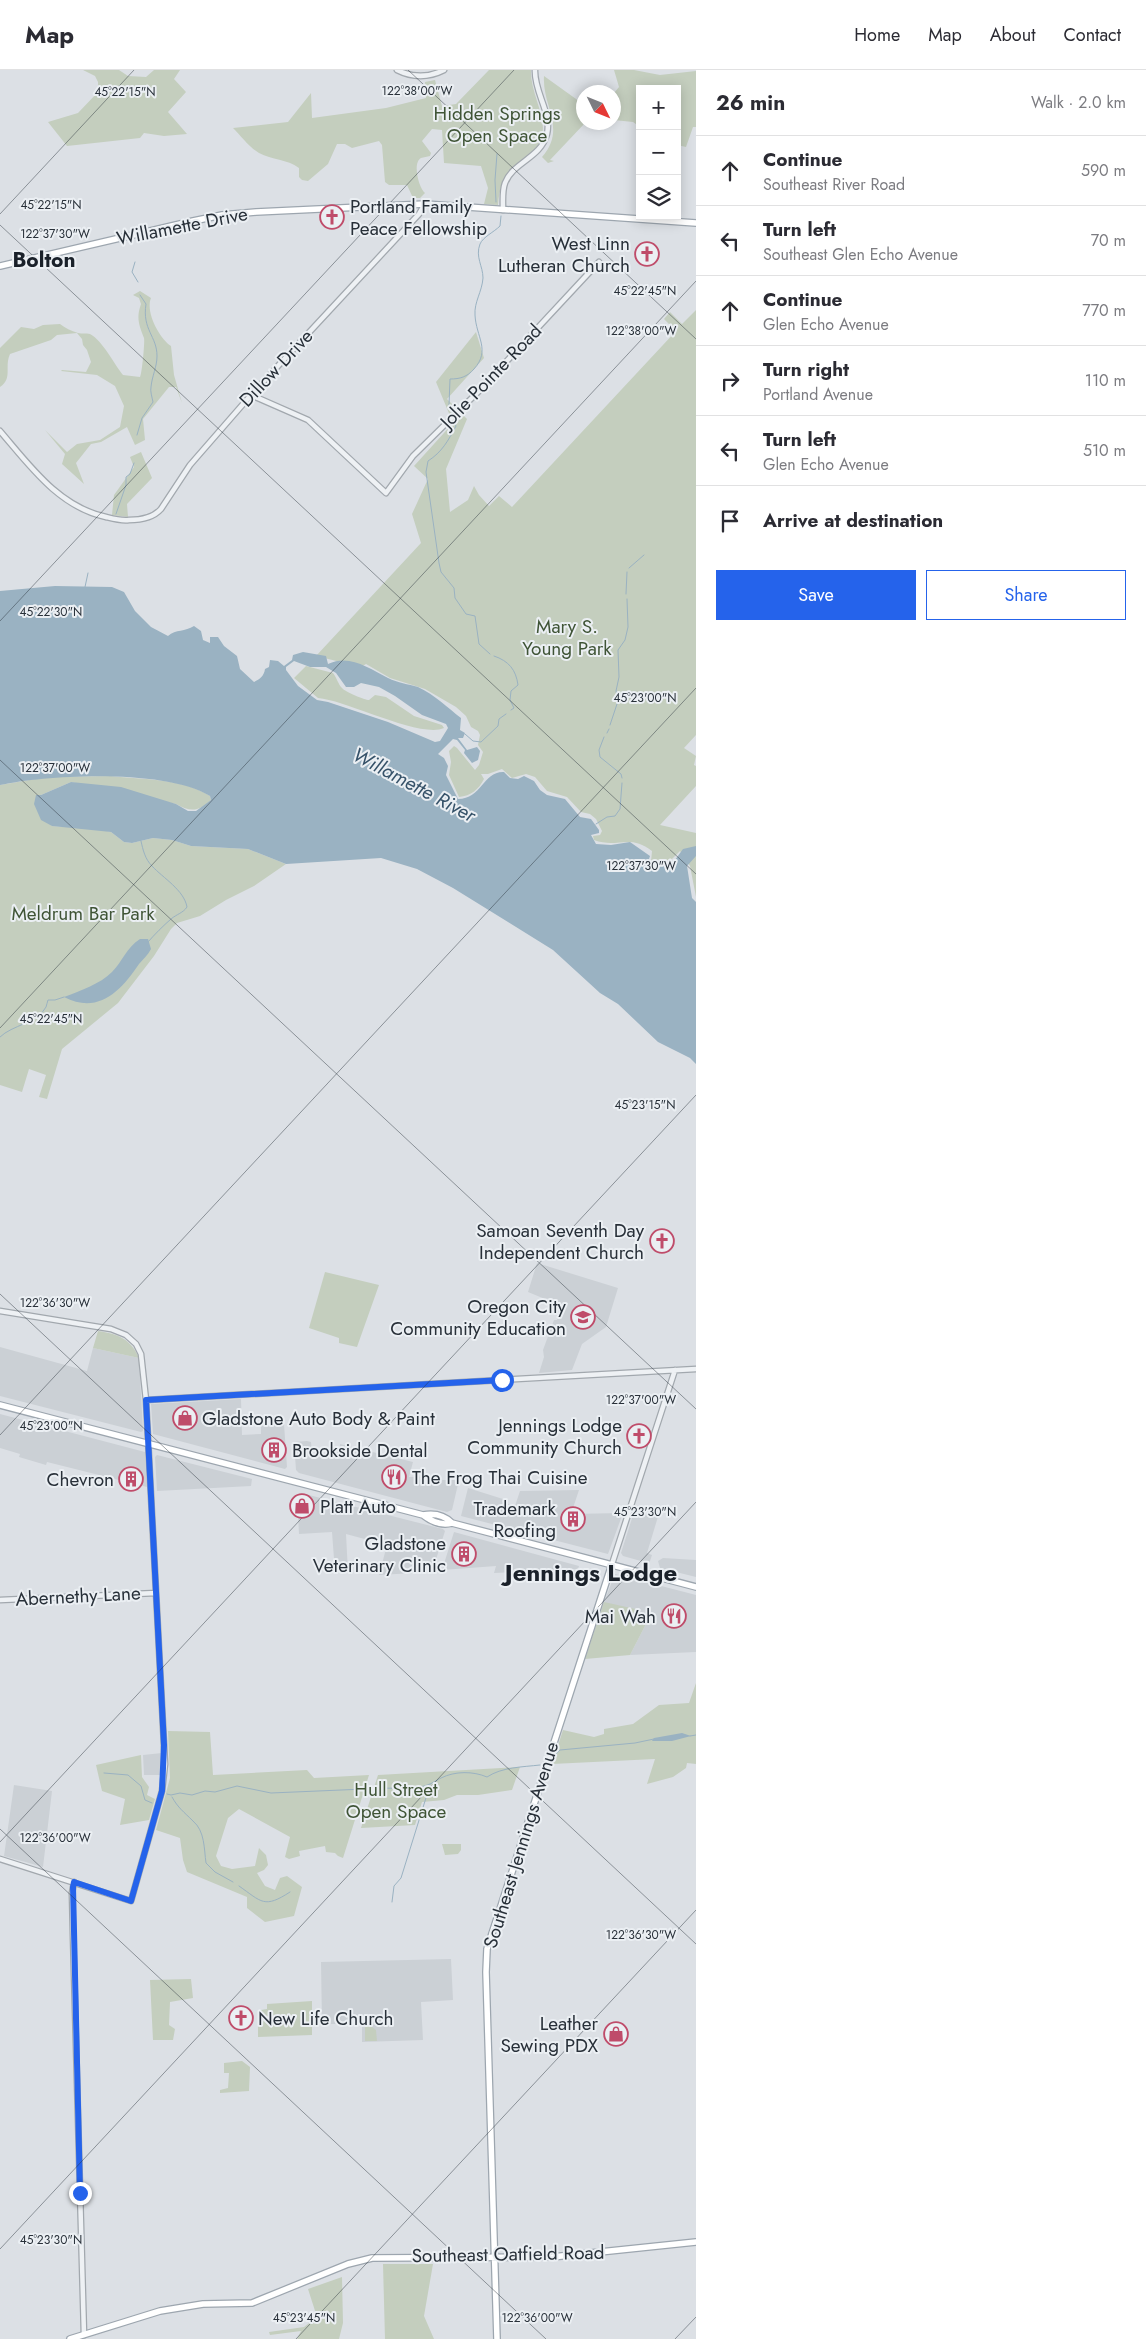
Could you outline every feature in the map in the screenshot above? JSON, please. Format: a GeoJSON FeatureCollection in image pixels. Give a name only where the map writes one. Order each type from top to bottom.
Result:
{"type":"FeatureCollection","features":[{"type":"Feature","properties":{"kind":"main road","name":"Willamette Drive"},"geometry":{"type":"LineString","coordinates":[[0,266],[222,215],[425,204],[696,223]]}},
{"type":"Feature","properties":{"kind":"main road"},"geometry":{"type":"LineString","coordinates":[[0,1405],[423,1515],[431,1514],[447,1518],[452,1523],[696,1587]]}},
{"type":"Feature","properties":{"kind":"main road","name":"Southeast Jennings Avenue"},"geometry":{"type":"LineString","coordinates":[[497,2339],[487,2026],[487,1949],[612,1564]]}},
{"type":"Feature","properties":{"kind":"main road","name":"Southeast Oatfield Road"},"geometry":{"type":"LineString","coordinates":[[70,2339],[160,2310],[203,2304],[254,2302],[353,2262],[372,2258],[566,2256],[696,2242]]}},
{"type":"Feature","properties":{"kind":"street"},"geometry":{"type":"LineString","coordinates":[[398,70],[417,76],[430,76],[444,70]]}},
{"type":"Feature","properties":{"kind":"street"},"geometry":{"type":"LineString","coordinates":[[503,210],[506,181],[512,173],[538,151],[547,134],[547,123],[537,88],[536,70]]}},
{"type":"Feature","properties":{"kind":"street","name":"Dillow Drive"},"geometry":{"type":"LineString","coordinates":[[0,431],[40,478],[74,505],[91,514],[125,521],[150,517],[159,511],[190,465],[251,395],[401,234],[419,214],[425,204]]}},
{"type":"Feature","properties":{"kind":"street","name":"Jolie Pointe Road"},"geometry":{"type":"LineString","coordinates":[[251,395],[308,420],[386,493],[419,450],[478,392],[599,262]]}},
{"type":"Feature","properties":{"kind":"street"},"geometry":{"type":"LineString","coordinates":[[0,1310],[114,1330],[126,1335],[134,1342],[143,1360],[164,1745],[164,1778],[131,1901],[0,1859]]}},
{"type":"Feature","properties":{"kind":"street"},"geometry":{"type":"LineString","coordinates":[[146,1400],[696,1369]]}},
{"type":"Feature","properties":{"kind":"street","name":"Southeast Jennings Avenue"},"geometry":{"type":"LineString","coordinates":[[612,1564],[675,1370]]}},
{"type":"Feature","properties":{"kind":"street","name":"Abernethy Lane"},"geometry":{"type":"LineString","coordinates":[[0,1600],[156,1593]]}},
{"type":"Feature","properties":{"kind":"street"},"geometry":{"type":"LineString","coordinates":[[74,1882],[72,1893],[84,2335]]}},
{"type":"Feature","properties":{"kind":"shaded area","name":"Oregon City Community Education"},"geometry":{"type":"Polygon","coordinates":[[[537,1263],[618,1288],[606,1327],[582,1344],[572,1370],[539,1373],[544,1357],[543,1350],[554,1320],[557,1320],[560,1305],[552,1298],[545,1299],[528,1292],[537,1263]]]}},
{"type":"Feature","properties":{"kind":"shaded area"},"geometry":{"type":"Polygon","coordinates":[[[0,1347],[87,1371],[93,1348],[139,1358],[143,1431],[0,1396],[0,1347]]]}},
{"type":"Feature","properties":{"kind":"shaded area"},"geometry":{"type":"Polygon","coordinates":[[[241,1399],[242,1435],[261,1434],[261,1425],[284,1424],[287,1467],[285,1469],[153,1434],[151,1404],[241,1399]]]}},
{"type":"Feature","properties":{"kind":"shaded area"},"geometry":{"type":"Polygon","coordinates":[[[0,1414],[145,1452],[147,1487],[47,1462],[46,1465],[19,1457],[20,1454],[0,1448],[0,1414]]]}},
{"type":"Feature","properties":{"kind":"shaded area"},"geometry":{"type":"Polygon","coordinates":[[[294,1442],[311,1442],[312,1454],[340,1452],[340,1444],[413,1462],[409,1477],[439,1476],[442,1480],[459,1480],[452,1510],[447,1512],[299,1473],[296,1470],[294,1442]]]}},
{"type":"Feature","properties":{"kind":"shaded area"},"geometry":{"type":"Polygon","coordinates":[[[157,1455],[252,1479],[251,1486],[157,1491],[155,1457],[157,1455]]]}},
{"type":"Feature","properties":{"kind":"shaded area"},"geometry":{"type":"Polygon","coordinates":[[[468,1488],[503,1499],[502,1502],[515,1506],[520,1491],[579,1490],[571,1514],[623,1513],[608,1554],[461,1516],[468,1488]]]}},
{"type":"Feature","properties":{"kind":"shaded area"},"geometry":{"type":"Polygon","coordinates":[[[301,1493],[443,1529],[445,1531],[432,1572],[379,1575],[387,1545],[346,1534],[348,1572],[335,1572],[332,1532],[299,1534],[297,1496],[301,1493]]]}},
{"type":"Feature","properties":{"kind":"shaded area"},"geometry":{"type":"Polygon","coordinates":[[[660,1510],[647,1553],[652,1555],[650,1561],[648,1563],[623,1556],[621,1553],[634,1512],[660,1510]]]}},
{"type":"Feature","properties":{"kind":"shaded area"},"geometry":{"type":"Polygon","coordinates":[[[454,1532],[579,1566],[578,1569],[494,1573],[496,1566],[442,1570],[454,1532]]]}},
{"type":"Feature","properties":{"kind":"shaded area"},"geometry":{"type":"Polygon","coordinates":[[[663,1558],[696,1560],[696,1577],[660,1568],[658,1561],[663,1558]]]}},
{"type":"Feature","properties":{"kind":"shaded area"},"geometry":{"type":"Polygon","coordinates":[[[615,1574],[696,1595],[696,1652],[630,1655],[646,1624],[638,1623],[604,1602],[615,1574]]]}},
{"type":"Feature","properties":{"kind":"shaded area"},"geometry":{"type":"Polygon","coordinates":[[[162,1753],[162,1775],[144,1775],[143,1755],[162,1753]]]}},
{"type":"Feature","properties":{"kind":"shaded area"},"geometry":{"type":"Polygon","coordinates":[[[14,1785],[52,1791],[43,1867],[4,1856],[14,1785]]]}},
{"type":"Feature","properties":{"kind":"shaded area"},"geometry":{"type":"Polygon","coordinates":[[[451,1959],[453,2000],[421,2002],[423,2040],[362,2042],[362,2024],[322,2024],[321,1962],[451,1959]]]}},
{"type":"Feature","properties":{"kind":"green space"},"geometry":{"type":"Polygon","coordinates":[[[83,70],[119,70],[128,76],[146,77],[154,70],[180,70],[174,79],[186,92],[168,112],[187,134],[164,136],[144,133],[140,138],[67,146],[48,122],[78,113],[98,92],[98,82],[95,76],[83,70]]]}},
{"type":"Feature","properties":{"kind":"green space"},"geometry":{"type":"Polygon","coordinates":[[[489,70],[531,70],[531,78],[543,128],[538,145],[533,152],[511,170],[505,178],[500,189],[498,205],[484,204],[488,188],[481,166],[444,163],[442,130],[432,129],[422,141],[431,153],[430,156],[421,158],[417,165],[419,181],[425,193],[420,198],[413,198],[407,185],[389,185],[385,182],[382,145],[379,141],[352,148],[345,144],[337,144],[328,164],[308,181],[302,180],[299,177],[299,168],[294,165],[256,151],[233,128],[288,122],[311,93],[312,118],[386,108],[426,98],[425,82],[435,80],[442,106],[456,104],[489,70]]]}},
{"type":"Feature","properties":{"kind":"green space"},"geometry":{"type":"Polygon","coordinates":[[[614,70],[634,70],[660,75],[696,71],[696,127],[693,127],[686,147],[681,146],[681,85],[636,85],[636,124],[621,121],[621,85],[618,85],[614,70]]]}},
{"type":"Feature","properties":{"kind":"green space","name":"Hidden Springs Open Space"},"geometry":{"type":"Polygon","coordinates":[[[544,76],[576,99],[576,130],[578,130],[550,160],[554,161],[548,163],[542,157],[553,136],[553,127],[544,87],[544,76]]]}},
{"type":"Feature","properties":{"kind":"green space"},"geometry":{"type":"Polygon","coordinates":[[[140,291],[151,298],[150,310],[155,325],[162,338],[171,346],[174,375],[182,403],[176,387],[169,387],[143,419],[145,440],[135,445],[127,427],[101,442],[91,444],[76,463],[84,484],[62,464],[65,454],[45,430],[67,452],[77,444],[100,440],[120,427],[124,406],[115,386],[97,375],[61,371],[86,372],[91,362],[82,339],[77,333],[57,335],[51,340],[10,354],[6,380],[0,387],[0,348],[21,327],[34,329],[43,325],[60,324],[75,332],[90,334],[95,337],[123,375],[140,377],[144,338],[139,321],[141,304],[139,298],[133,295],[140,291]]]}},
{"type":"Feature","properties":{"kind":"green space","name":"Mary S. Young Park"},"geometry":{"type":"Polygon","coordinates":[[[696,310],[696,735],[684,748],[696,756],[694,765],[696,766],[696,786],[660,825],[696,833],[696,897],[690,866],[680,851],[672,859],[654,863],[651,862],[652,851],[637,843],[610,843],[594,840],[593,836],[600,835],[602,831],[596,819],[590,814],[581,812],[567,797],[547,791],[535,777],[526,774],[512,778],[502,769],[488,774],[481,774],[484,779],[480,786],[471,794],[459,797],[449,775],[451,762],[449,751],[454,746],[457,748],[475,770],[479,765],[483,752],[478,745],[480,735],[478,731],[471,727],[466,716],[456,707],[425,689],[390,678],[366,664],[361,667],[316,656],[421,543],[412,514],[428,479],[414,466],[453,423],[436,382],[476,332],[484,358],[447,399],[467,419],[446,469],[450,512],[468,500],[474,486],[489,506],[499,496],[512,507],[676,331],[664,319],[670,312],[682,324],[696,310]]]}},
{"type":"Feature","properties":{"kind":"green space"},"geometry":{"type":"Polygon","coordinates":[[[141,452],[152,478],[127,504],[128,517],[112,515],[114,495],[134,467],[130,457],[141,452]]]}},
{"type":"Feature","properties":{"kind":"green space"},"geometry":{"type":"Polygon","coordinates":[[[306,666],[333,673],[339,685],[355,696],[369,700],[375,695],[386,697],[414,716],[442,725],[444,728],[433,730],[401,724],[331,700],[318,698],[294,678],[306,666]]]}},
{"type":"Feature","properties":{"kind":"green space","name":"Meldrum Bar Park"},"geometry":{"type":"Polygon","coordinates":[[[111,776],[175,783],[199,790],[210,796],[211,800],[194,810],[176,804],[71,782],[41,795],[36,806],[52,826],[99,829],[111,832],[124,842],[132,843],[153,838],[172,840],[191,846],[248,849],[286,864],[254,886],[200,916],[177,923],[118,1003],[62,1049],[47,1099],[39,1097],[46,1075],[29,1069],[22,1092],[0,1085],[0,785],[47,777],[111,776]]]}},
{"type":"Feature","properties":{"kind":"green space"},"geometry":{"type":"Polygon","coordinates":[[[325,1272],[379,1285],[357,1347],[339,1343],[339,1338],[309,1328],[325,1272]]]}},
{"type":"Feature","properties":{"kind":"green space"},"geometry":{"type":"Polygon","coordinates":[[[98,1331],[118,1336],[128,1342],[139,1358],[93,1348],[98,1331]]]}},
{"type":"Feature","properties":{"kind":"green space"},"geometry":{"type":"Polygon","coordinates":[[[604,1602],[640,1610],[638,1623],[646,1624],[630,1655],[585,1659],[604,1602]]]}},
{"type":"Feature","properties":{"kind":"green space"},"geometry":{"type":"Polygon","coordinates":[[[696,1683],[696,1764],[687,1763],[686,1768],[673,1777],[647,1784],[655,1759],[552,1764],[563,1730],[594,1737],[604,1734],[604,1729],[633,1724],[659,1705],[689,1703],[696,1683]]]}},
{"type":"Feature","properties":{"kind":"green space"},"geometry":{"type":"Polygon","coordinates":[[[168,1731],[210,1732],[213,1775],[307,1770],[314,1778],[369,1775],[343,1858],[335,1853],[326,1852],[325,1846],[299,1851],[300,1856],[289,1859],[285,1857],[290,1837],[239,1809],[228,1818],[216,1856],[221,1866],[232,1869],[255,1866],[259,1848],[266,1855],[268,1865],[264,1870],[257,1873],[265,1886],[275,1890],[280,1878],[287,1876],[302,1887],[294,1916],[265,1922],[247,1908],[247,1897],[187,1872],[180,1838],[156,1830],[170,1778],[168,1731]]]}},
{"type":"Feature","properties":{"kind":"green space"},"geometry":{"type":"Polygon","coordinates":[[[141,1755],[142,1777],[149,1787],[147,1795],[155,1799],[149,1820],[120,1825],[125,1799],[102,1791],[96,1765],[141,1755]]]}},
{"type":"Feature","properties":{"kind":"green space","name":"Hull Street Open Space"},"geometry":{"type":"Polygon","coordinates":[[[520,1767],[512,1790],[478,1795],[457,1795],[444,1800],[422,1802],[415,1825],[361,1828],[378,1775],[520,1767]]]}},
{"type":"Feature","properties":{"kind":"green space"},"geometry":{"type":"Polygon","coordinates":[[[442,1844],[461,1844],[461,1850],[458,1854],[445,1855],[442,1844]]]}},
{"type":"Feature","properties":{"kind":"green space"},"geometry":{"type":"Polygon","coordinates":[[[191,1979],[193,1998],[170,2002],[169,2025],[175,2029],[173,2040],[153,2040],[150,1980],[191,1979]]]}},
{"type":"Feature","properties":{"kind":"green space"},"geometry":{"type":"Polygon","coordinates":[[[312,2001],[312,2035],[258,2037],[258,2017],[262,2016],[261,2010],[267,2009],[267,2004],[312,2001]]]}},
{"type":"Feature","properties":{"kind":"green space"},"geometry":{"type":"Polygon","coordinates":[[[365,2024],[376,2030],[377,2041],[365,2041],[365,2024]]]}},
{"type":"Feature","properties":{"kind":"green space"},"geometry":{"type":"Polygon","coordinates":[[[242,2061],[250,2067],[249,2091],[220,2093],[220,2090],[228,2088],[229,2073],[224,2073],[224,2063],[242,2061]]]}},
{"type":"Feature","properties":{"kind":"green space"},"geometry":{"type":"Polygon","coordinates":[[[383,2264],[433,2264],[424,2316],[434,2339],[385,2339],[383,2264]]]}},
{"type":"Feature","properties":{"kind":"green space"},"geometry":{"type":"Polygon","coordinates":[[[342,2277],[343,2323],[339,2339],[297,2339],[301,2331],[270,2335],[269,2332],[304,2327],[317,2317],[308,2289],[342,2277]]]}},
{"type":"Feature","properties":{"kind":"water","name":"Willamette River"},"geometry":{"type":"Polygon","coordinates":[[[55,586],[112,587],[124,592],[135,611],[151,627],[168,636],[174,632],[194,626],[201,631],[203,640],[210,643],[210,637],[218,637],[224,646],[237,656],[240,669],[254,682],[264,674],[265,669],[269,667],[270,660],[278,661],[284,666],[292,660],[293,655],[303,652],[326,656],[328,664],[336,661],[351,661],[392,680],[424,690],[461,718],[460,730],[465,733],[463,738],[458,738],[467,750],[477,747],[480,751],[478,760],[472,763],[464,753],[465,750],[457,740],[453,739],[438,754],[444,758],[448,766],[446,775],[458,799],[472,795],[491,776],[504,772],[510,778],[518,779],[524,776],[534,781],[540,790],[547,795],[565,799],[580,817],[591,819],[599,830],[599,833],[591,835],[596,844],[611,845],[630,842],[650,856],[648,862],[651,869],[657,869],[661,865],[675,860],[683,849],[696,846],[696,856],[687,866],[692,898],[696,902],[696,1064],[690,1058],[658,1042],[618,1004],[600,993],[553,950],[453,888],[417,869],[381,858],[286,864],[248,849],[191,846],[172,840],[153,838],[132,843],[124,842],[111,832],[52,826],[41,820],[34,804],[36,795],[41,795],[71,782],[121,787],[176,804],[188,811],[196,811],[211,800],[210,796],[191,787],[166,781],[138,778],[108,776],[48,778],[0,785],[0,591],[55,586]],[[294,661],[286,667],[286,670],[298,686],[317,700],[388,722],[435,742],[440,741],[448,728],[446,724],[422,715],[379,687],[361,683],[354,687],[346,687],[336,673],[326,667],[310,667],[294,661]]]}},
{"type":"Feature","properties":{"kind":"water"},"geometry":{"type":"Polygon","coordinates":[[[140,939],[148,939],[151,949],[116,991],[98,1002],[76,1002],[64,997],[102,980],[116,968],[131,946],[140,939]]]}},
{"type":"Feature","properties":{"kind":"water"},"geometry":{"type":"Polygon","coordinates":[[[682,1733],[691,1736],[672,1741],[652,1741],[654,1738],[682,1733]]]}},
{"type":"Feature","properties":{"kind":"waterway"},"geometry":{"type":"LineString","coordinates":[[496,202],[497,154]]}},
{"type":"Feature","properties":{"kind":"waterway"},"geometry":{"type":"LineString","coordinates":[[452,414],[449,405],[450,379],[460,378],[469,374],[479,362],[481,356],[482,349],[475,315],[483,278],[479,249],[484,239],[500,226],[501,216]]}},
{"type":"Feature","properties":{"kind":"waterway"},"geometry":{"type":"LineString","coordinates":[[135,262],[132,272],[138,282]]}},
{"type":"Feature","properties":{"kind":"waterway"},"geometry":{"type":"LineString","coordinates":[[137,435],[142,418],[153,402],[151,389],[157,356],[155,343],[146,320],[146,304],[140,295]]}},
{"type":"Feature","properties":{"kind":"waterway"},"geometry":{"type":"LineString","coordinates":[[454,421],[456,426],[441,450],[428,461],[426,472],[439,563],[441,572],[454,588],[455,598],[466,614],[475,616],[479,644],[490,654]]}},
{"type":"Feature","properties":{"kind":"waterway"},"geometry":{"type":"LineString","coordinates":[[116,514],[126,485],[126,477],[130,474],[134,463]]}},
{"type":"Feature","properties":{"kind":"waterway"},"geometry":{"type":"LineString","coordinates":[[629,568],[644,555]]}},
{"type":"Feature","properties":{"kind":"waterway"},"geometry":{"type":"LineString","coordinates":[[626,594],[627,572]]}},
{"type":"Feature","properties":{"kind":"waterway"},"geometry":{"type":"LineString","coordinates":[[85,587],[88,573]]}},
{"type":"Feature","properties":{"kind":"waterway"},"geometry":{"type":"LineString","coordinates":[[610,725],[618,701],[616,691],[619,677],[618,650],[625,640],[628,627],[627,599]]}},
{"type":"Feature","properties":{"kind":"waterway"},"geometry":{"type":"LineString","coordinates":[[494,656],[508,663],[516,675],[518,685],[511,691],[510,700],[514,708],[511,710]]}},
{"type":"Feature","properties":{"kind":"waterway"},"geometry":{"type":"LineString","coordinates":[[465,734],[473,741],[481,742],[498,726],[499,719],[506,714]]}},
{"type":"Feature","properties":{"kind":"waterway"},"geometry":{"type":"LineString","coordinates":[[607,733],[609,729]]}},
{"type":"Feature","properties":{"kind":"waterway"},"geometry":{"type":"LineString","coordinates":[[604,737],[599,750],[600,757],[621,774],[622,778]]}},
{"type":"Feature","properties":{"kind":"waterway"},"geometry":{"type":"LineString","coordinates":[[596,824],[607,817],[615,816],[620,809],[622,783]]}},
{"type":"Feature","properties":{"kind":"waterway"},"geometry":{"type":"LineString","coordinates":[[141,841],[150,863],[178,890],[187,907],[184,911],[173,917],[148,942]]}},
{"type":"Feature","properties":{"kind":"waterway"},"geometry":{"type":"LineString","coordinates":[[0,1037],[11,1029],[37,1017],[46,1007],[48,1000],[64,997]]}},
{"type":"Feature","properties":{"kind":"waterway"},"geometry":{"type":"LineString","coordinates":[[690,1736],[696,1735]]}},
{"type":"Feature","properties":{"kind":"waterway"},"geometry":{"type":"LineString","coordinates":[[556,1754],[560,1750],[635,1743],[654,1739]]}},
{"type":"Feature","properties":{"kind":"waterway"},"geometry":{"type":"LineString","coordinates":[[372,1788],[419,1787],[452,1774],[470,1773],[487,1777],[506,1769],[540,1765]]}},
{"type":"Feature","properties":{"kind":"waterway"},"geometry":{"type":"LineString","coordinates":[[104,1773],[128,1775],[141,1786],[145,1800],[152,1803]]}},
{"type":"Feature","properties":{"kind":"waterway"},"geometry":{"type":"LineString","coordinates":[[392,1902],[394,1886],[401,1878],[430,1785]]}},
{"type":"Feature","properties":{"kind":"waterway"},"geometry":{"type":"LineString","coordinates":[[167,1794],[180,1793],[192,1795],[205,1791],[215,1792],[237,1786],[271,1793],[365,1789]]}},
{"type":"Feature","properties":{"kind":"waterway"},"geometry":{"type":"LineString","coordinates":[[172,1797],[200,1830],[206,1863],[215,1872],[233,1882]]}},
{"type":"Feature","properties":{"kind":"waterway"},"geometry":{"type":"LineString","coordinates":[[239,1886],[258,1899],[269,1902],[290,1892]]}},
{"type":"Feature","properties":{"kind":"place","name":"Portland Family Peace Fellowship"},"geometry":{"type":"Point","coordinates":[332,217]}},
{"type":"Feature","properties":{"kind":"place","name":"West Linn Lutheran Church"},"geometry":{"type":"Point","coordinates":[647,254]}},
{"type":"Feature","properties":{"kind":"place","name":"Samoan Seventh Day Independent Church"},"geometry":{"type":"Point","coordinates":[662,1241]}},
{"type":"Feature","properties":{"kind":"place","name":"Oregon City Community Education"},"geometry":{"type":"Point","coordinates":[583,1317]}},
{"type":"Feature","properties":{"kind":"place","name":"Gladstone Auto Body & Paint"},"geometry":{"type":"Point","coordinates":[185,1418]}},
{"type":"Feature","properties":{"kind":"place","name":"Jennings Lodge Community Church"},"geometry":{"type":"Point","coordinates":[639,1436]}},
{"type":"Feature","properties":{"kind":"place","name":"Brookside Dental"},"geometry":{"type":"Point","coordinates":[274,1450]}},
{"type":"Feature","properties":{"kind":"place","name":"The Frog Thai Cuisine"},"geometry":{"type":"Point","coordinates":[394,1477]}},
{"type":"Feature","properties":{"kind":"place","name":"Chevron"},"geometry":{"type":"Point","coordinates":[131,1479]}},
{"type":"Feature","properties":{"kind":"place","name":"Platt Auto"},"geometry":{"type":"Point","coordinates":[302,1506]}},
{"type":"Feature","properties":{"kind":"place","name":"Trademark Roofing"},"geometry":{"type":"Point","coordinates":[573,1519]}},
{"type":"Feature","properties":{"kind":"place","name":"Gladstone Veterinary Clinic"},"geometry":{"type":"Point","coordinates":[464,1554]}},
{"type":"Feature","properties":{"kind":"place","name":"Mai Wah"},"geometry":{"type":"Point","coordinates":[674,1616]}},
{"type":"Feature","properties":{"kind":"place","name":"New Life Church"},"geometry":{"type":"Point","coordinates":[241,2018]}},
{"type":"Feature","properties":{"kind":"place","name":"Leather Sewing PDX"},"geometry":{"type":"Point","coordinates":[616,2034]}},
{"type":"Feature","properties":{"kind":"district","name":"Bolton"},"geometry":{"type":"Point","coordinates":[44,260]}},
{"type":"Feature","properties":{"kind":"district","name":"Jennings Lodge"},"geometry":{"type":"Point","coordinates":[591,1572]}},
{"type":"Feature","properties":{"kind":"route"},"geometry":{"type":"LineString","coordinates":[[80,2193],[72,1899],[74,1882],[131,1901],[164,1778],[165,1764],[146,1400],[502,1380]]}}]}
